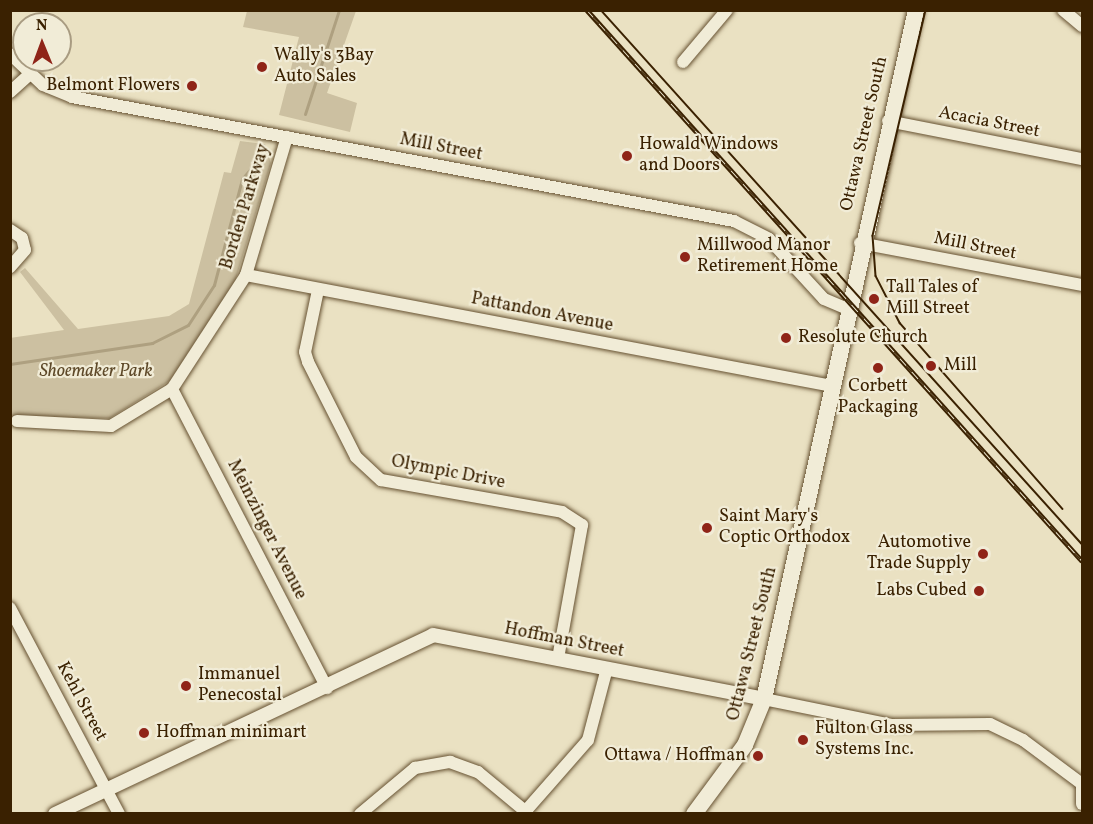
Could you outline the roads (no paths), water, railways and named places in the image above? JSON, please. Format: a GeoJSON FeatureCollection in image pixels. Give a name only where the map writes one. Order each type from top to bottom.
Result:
{"type":"FeatureCollection","features":[{"type":"Feature","properties":{"kind":"main road","name":"Ottawa Street South"},"geometry":{"type":"LineString","coordinates":[[694,813],[745,745],[764,699],[832,386],[860,243],[916,10]]}},
{"type":"Feature","properties":{"kind":"street"},"geometry":{"type":"LineString","coordinates":[[683,62],[727,10]]}},
{"type":"Feature","properties":{"kind":"street"},"geometry":{"type":"LineString","coordinates":[[1064,10],[1083,26]]}},
{"type":"Feature","properties":{"kind":"street","name":"Mill Street"},"geometry":{"type":"LineString","coordinates":[[10,54],[29,75],[72,97],[734,221],[769,239],[824,299],[847,309]]}},
{"type":"Feature","properties":{"kind":"street"},"geometry":{"type":"LineString","coordinates":[[10,92],[29,75]]}},
{"type":"Feature","properties":{"kind":"street","name":"Acacia Street"},"geometry":{"type":"LineString","coordinates":[[888,121],[1083,159]]}},
{"type":"Feature","properties":{"kind":"street","name":"Borden Parkway"},"geometry":{"type":"LineString","coordinates":[[17,421],[111,426],[172,388],[246,275],[287,137]]}},
{"type":"Feature","properties":{"kind":"street"},"geometry":{"type":"LineString","coordinates":[[10,230],[22,238],[25,250],[10,267]]}},
{"type":"Feature","properties":{"kind":"street","name":"Mill Street"},"geometry":{"type":"LineString","coordinates":[[860,243],[1083,285]]}},
{"type":"Feature","properties":{"kind":"street","name":"Pattandon Avenue"},"geometry":{"type":"LineString","coordinates":[[246,275],[832,386]]}},
{"type":"Feature","properties":{"kind":"street","name":"Olympic Drive"},"geometry":{"type":"LineString","coordinates":[[318,290],[305,352],[356,457],[381,480],[562,513],[582,525],[558,658]]}},
{"type":"Feature","properties":{"kind":"street","name":"Meinzinger Avenue"},"geometry":{"type":"LineString","coordinates":[[172,388],[327,688]]}},
{"type":"Feature","properties":{"kind":"street","name":"Kehl Street"},"geometry":{"type":"LineString","coordinates":[[10,608],[119,813]]}},
{"type":"Feature","properties":{"kind":"street","name":"Hoffman Street"},"geometry":{"type":"LineString","coordinates":[[55,813],[106,787],[327,688],[433,635],[892,725],[990,724],[1023,740],[1083,785],[1083,804]]}},
{"type":"Feature","properties":{"kind":"street"},"geometry":{"type":"LineString","coordinates":[[360,813],[415,768],[450,762],[478,772],[524,812],[588,740],[607,668]]}},
{"type":"Feature","properties":{"kind":"waterway"},"geometry":{"type":"LineString","coordinates":[[305,114],[339,10]]}},
{"type":"Feature","properties":{"kind":"waterway"},"geometry":{"type":"LineString","coordinates":[[10,364],[152,343],[188,325],[214,285],[242,179],[261,156]]}},
{"type":"Feature","properties":{"kind":"tram line"},"geometry":{"type":"LineString","coordinates":[[601,10],[1082,544]]}},
{"type":"Feature","properties":{"kind":"tram line"},"geometry":{"type":"LineString","coordinates":[[926,10],[873,236],[876,276],[900,323],[1063,509]]}},
{"type":"Feature","properties":{"kind":"railway"},"geometry":{"type":"LineString","coordinates":[[587,10],[1082,561]]}},
{"type":"Feature","properties":{"kind":"place","name":"Wally's 3Bay Auto Sales"},"geometry":{"type":"Point","coordinates":[262,67]}},
{"type":"Feature","properties":{"kind":"place","name":"Belmont Flowers"},"geometry":{"type":"Point","coordinates":[192,86]}},
{"type":"Feature","properties":{"kind":"place","name":"Howald Windows and Doors"},"geometry":{"type":"Point","coordinates":[627,156]}},
{"type":"Feature","properties":{"kind":"place","name":"Millwood Manor Retirement Home"},"geometry":{"type":"Point","coordinates":[685,257]}},
{"type":"Feature","properties":{"kind":"place","name":"Tall Tales of Mill Street"},"geometry":{"type":"Point","coordinates":[874,299]}},
{"type":"Feature","properties":{"kind":"place","name":"Resolute Church"},"geometry":{"type":"Point","coordinates":[786,338]}},
{"type":"Feature","properties":{"kind":"place","name":"Mill"},"geometry":{"type":"Point","coordinates":[931,366]}},
{"type":"Feature","properties":{"kind":"place","name":"Corbett Packaging"},"geometry":{"type":"Point","coordinates":[878,368]}},
{"type":"Feature","properties":{"kind":"place","name":"Saint Mary's Coptic Orthodox"},"geometry":{"type":"Point","coordinates":[707,528]}},
{"type":"Feature","properties":{"kind":"place","name":"Automotive Trade Supply"},"geometry":{"type":"Point","coordinates":[983,554]}},
{"type":"Feature","properties":{"kind":"place","name":"Labs Cubed"},"geometry":{"type":"Point","coordinates":[979,591]}},
{"type":"Feature","properties":{"kind":"place","name":"Immanuel Penecostal"},"geometry":{"type":"Point","coordinates":[186,686]}},
{"type":"Feature","properties":{"kind":"place","name":"Hoffman minimart"},"geometry":{"type":"Point","coordinates":[144,733]}},
{"type":"Feature","properties":{"kind":"place","name":"Fulton Glass Systems Inc."},"geometry":{"type":"Point","coordinates":[803,740]}},
{"type":"Feature","properties":{"kind":"place","name":"Ottawa / Hoffman"},"geometry":{"type":"Point","coordinates":[758,756]}},
{"type":"Feature","properties":{"kind":"park label","name":"Shoemaker Park"},"geometry":{"type":"Point","coordinates":[96,372]}}]}
